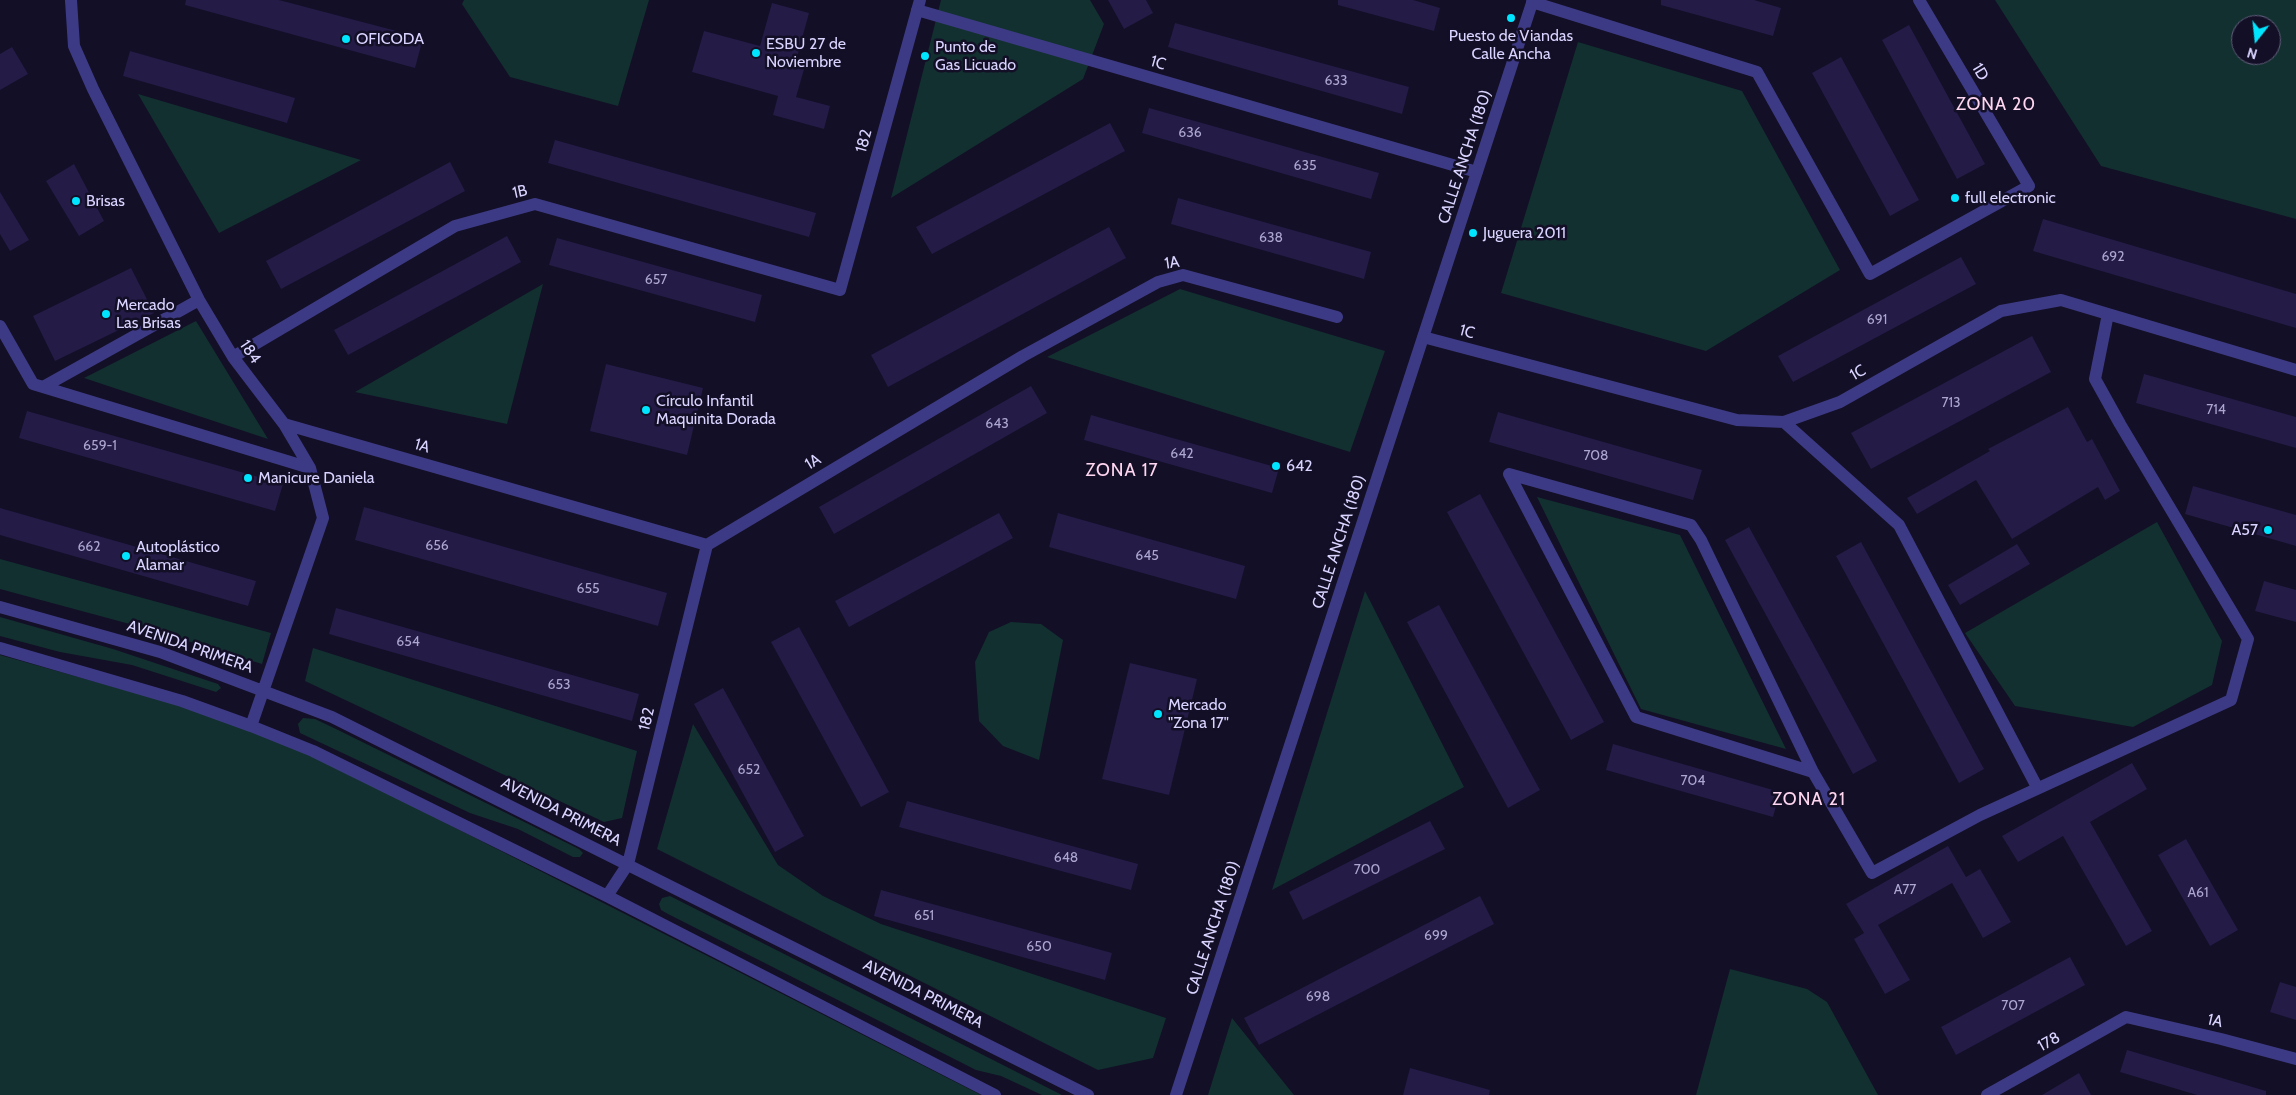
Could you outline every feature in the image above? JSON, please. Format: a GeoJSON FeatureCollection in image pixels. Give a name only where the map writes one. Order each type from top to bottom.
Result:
{"type":"FeatureCollection","features":[{"type":"Feature","properties":{"kind":"street","name":"184"},"geometry":{"type":"LineString","coordinates":[[71,0],[74,46],[97,98],[199,300],[233,357],[284,424],[310,468],[323,518],[252,726]]}},
{"type":"Feature","properties":{"kind":"street","name":"1D"},"geometry":{"type":"LineString","coordinates":[[1533,1],[1757,72],[1870,274],[2029,186],[1919,0]]}},
{"type":"Feature","properties":{"kind":"street","name":"CALLE ANCHA (180)"},"geometry":{"type":"LineString","coordinates":[[1176,1095],[1533,1]]}},
{"type":"Feature","properties":{"kind":"street","name":"1C"},"geometry":{"type":"LineString","coordinates":[[919,5],[1477,172]]}},
{"type":"Feature","properties":{"kind":"street","name":"182"},"geometry":{"type":"LineString","coordinates":[[840,290],[919,5]]}},
{"type":"Feature","properties":{"kind":"street","name":"1B"},"geometry":{"type":"LineString","coordinates":[[233,357],[455,226],[535,204],[840,290]]}},
{"type":"Feature","properties":{"kind":"street","name":"1A"},"geometry":{"type":"LineString","coordinates":[[284,424],[707,545],[1023,356],[1158,282],[1183,276],[1337,317]]}},
{"type":"Feature","properties":{"kind":"street"},"geometry":{"type":"LineString","coordinates":[[38,385],[199,300]]}},
{"type":"Feature","properties":{"kind":"street","name":"1C"},"geometry":{"type":"LineString","coordinates":[[1423,337],[1738,420],[1784,422],[1840,402],[2001,310],[2061,300],[2296,370]]}},
{"type":"Feature","properties":{"kind":"street"},"geometry":{"type":"LineString","coordinates":[[1812,772],[1636,717],[1509,474],[1691,525],[1701,540],[1812,772],[1872,873],[1980,815],[2231,700],[2248,639],[2120,424],[2095,378],[2108,314]]}},
{"type":"Feature","properties":{"kind":"street"},"geometry":{"type":"LineString","coordinates":[[0,326],[38,385],[310,468]]}},
{"type":"Feature","properties":{"kind":"street"},"geometry":{"type":"LineString","coordinates":[[1784,422],[1898,524],[2037,788]]}},
{"type":"Feature","properties":{"kind":"street","name":"182"},"geometry":{"type":"LineString","coordinates":[[608,896],[628,864],[707,545]]}},
{"type":"Feature","properties":{"kind":"street","name":"AVENIDA PRIMERA"},"geometry":{"type":"LineString","coordinates":[[0,607],[160,652],[265,690],[332,717],[1088,1095]]}},
{"type":"Feature","properties":{"kind":"street"},"geometry":{"type":"LineString","coordinates":[[0,648],[182,701],[252,726],[313,752],[608,896],[995,1095]]}},
{"type":"Feature","properties":{"kind":"street","name":"1A"},"geometry":{"type":"LineString","coordinates":[[2126,1017],[2222,1039],[2296,1059]]}},
{"type":"Feature","properties":{"kind":"street","name":"178"},"geometry":{"type":"LineString","coordinates":[[1987,1095],[2126,1017]]}},
{"type":"Feature","properties":{"kind":"green space"},"geometry":{"type":"Polygon","coordinates":[[[464,0],[649,0],[618,106],[510,77],[462,4],[464,0]]]}},
{"type":"Feature","properties":{"kind":"green space"},"geometry":{"type":"Polygon","coordinates":[[[941,0],[1090,0],[1104,24],[1083,79],[891,198],[941,0]]]}},
{"type":"Feature","properties":{"kind":"green space"},"geometry":{"type":"Polygon","coordinates":[[[1995,0],[2296,0],[2296,219],[2101,166],[1995,0]]]}},
{"type":"Feature","properties":{"kind":"green space"},"geometry":{"type":"Polygon","coordinates":[[[1578,42],[1742,91],[1840,270],[1706,351],[1501,293],[1578,42]]]}},
{"type":"Feature","properties":{"kind":"green space"},"geometry":{"type":"Polygon","coordinates":[[[138,94],[361,160],[219,233],[138,94]]]}},
{"type":"Feature","properties":{"kind":"green space"},"geometry":{"type":"Polygon","coordinates":[[[543,284],[507,424],[355,392],[543,284]]]}},
{"type":"Feature","properties":{"kind":"green space"},"geometry":{"type":"Polygon","coordinates":[[[1180,289],[1385,351],[1350,452],[1047,357],[1180,289]]]}},
{"type":"Feature","properties":{"kind":"green space"},"geometry":{"type":"Polygon","coordinates":[[[196,321],[268,439],[84,378],[196,321]]]}},
{"type":"Feature","properties":{"kind":"green space"},"geometry":{"type":"Polygon","coordinates":[[[1537,497],[1680,535],[1786,749],[1641,709],[1537,497]]]}},
{"type":"Feature","properties":{"kind":"green space"},"geometry":{"type":"Polygon","coordinates":[[[2157,522],[2222,641],[2212,685],[2133,727],[2015,706],[1965,633],[2157,522]]]}},
{"type":"Feature","properties":{"kind":"green space"},"geometry":{"type":"Polygon","coordinates":[[[0,559],[271,633],[262,664],[152,630],[0,589],[0,559]]]}},
{"type":"Feature","properties":{"kind":"green space"},"geometry":{"type":"Polygon","coordinates":[[[1365,591],[1464,787],[1272,890],[1365,591]]]}},
{"type":"Feature","properties":{"kind":"green space"},"geometry":{"type":"Polygon","coordinates":[[[0,617],[113,649],[218,684],[221,688],[216,692],[132,665],[60,652],[0,636],[0,617]]]}},
{"type":"Feature","properties":{"kind":"green space"},"geometry":{"type":"Polygon","coordinates":[[[1011,622],[1041,624],[1063,640],[1039,760],[1003,746],[979,721],[975,662],[989,632],[1011,622]]]}},
{"type":"Feature","properties":{"kind":"green space"},"geometry":{"type":"Polygon","coordinates":[[[313,648],[637,751],[622,818],[604,822],[305,681],[313,648]]]}},
{"type":"Feature","properties":{"kind":"green space"},"geometry":{"type":"Polygon","coordinates":[[[0,655],[257,727],[981,1095],[0,1095],[0,655]]]}},
{"type":"Feature","properties":{"kind":"green space"},"geometry":{"type":"Polygon","coordinates":[[[303,718],[315,719],[334,728],[579,849],[583,853],[580,857],[573,857],[518,829],[470,813],[300,733],[298,724],[303,718]]]}},
{"type":"Feature","properties":{"kind":"green space"},"geometry":{"type":"Polygon","coordinates":[[[693,724],[778,865],[823,896],[881,924],[1166,1018],[1153,1058],[1098,1070],[657,849],[693,724]]]}},
{"type":"Feature","properties":{"kind":"green space"},"geometry":{"type":"Polygon","coordinates":[[[670,896],[1062,1095],[1042,1095],[1001,1076],[976,1070],[668,914],[661,910],[659,904],[662,898],[670,896]]]}},
{"type":"Feature","properties":{"kind":"green space"},"geometry":{"type":"Polygon","coordinates":[[[1730,969],[1807,989],[1827,1002],[1878,1095],[1696,1095],[1730,969]]]}},
{"type":"Feature","properties":{"kind":"green space"},"geometry":{"type":"Polygon","coordinates":[[[1232,1018],[1294,1095],[1208,1095],[1232,1018]]]}},
{"type":"Feature","properties":{"kind":"building"},"geometry":{"type":"Polygon","coordinates":[[[186,0],[279,0],[423,38],[415,68],[185,5],[186,0]]]}},
{"type":"Feature","properties":{"kind":"building"},"geometry":{"type":"Polygon","coordinates":[[[1108,0],[1146,0],[1153,13],[1124,29],[1108,0]]]}},
{"type":"Feature","properties":{"kind":"building"},"geometry":{"type":"Polygon","coordinates":[[[1338,0],[1413,0],[1440,8],[1434,31],[1338,5],[1338,0]]]}},
{"type":"Feature","properties":{"kind":"building"},"geometry":{"type":"Polygon","coordinates":[[[1661,0],[1754,0],[1781,8],[1773,36],[1661,5],[1661,0]]]}},
{"type":"Feature","properties":{"kind":"building"},"geometry":{"type":"Polygon","coordinates":[[[772,3],[809,13],[797,57],[807,59],[796,97],[830,106],[824,129],[773,115],[778,96],[692,72],[704,31],[760,46],[772,3]]]}},
{"type":"Feature","properties":{"kind":"building"},"geometry":{"type":"Polygon","coordinates":[[[1175,23],[1409,87],[1402,114],[1168,47],[1175,23]]]}},
{"type":"Feature","properties":{"kind":"building"},"geometry":{"type":"Polygon","coordinates":[[[1909,25],[1985,164],[1957,179],[1882,40],[1909,25]]]}},
{"type":"Feature","properties":{"kind":"building"},"geometry":{"type":"Polygon","coordinates":[[[12,47],[28,74],[0,90],[0,54],[12,47]]]}},
{"type":"Feature","properties":{"kind":"building"},"geometry":{"type":"Polygon","coordinates":[[[130,51],[295,98],[287,123],[123,76],[130,51]]]}},
{"type":"Feature","properties":{"kind":"building"},"geometry":{"type":"Polygon","coordinates":[[[1841,57],[1919,200],[1890,216],[1812,73],[1841,57]]]}},
{"type":"Feature","properties":{"kind":"building"},"geometry":{"type":"Polygon","coordinates":[[[1149,108],[1379,173],[1371,199],[1142,133],[1149,108]]]}},
{"type":"Feature","properties":{"kind":"building"},"geometry":{"type":"Polygon","coordinates":[[[1110,123],[1125,151],[932,254],[916,227],[1110,123]]]}},
{"type":"Feature","properties":{"kind":"building"},"geometry":{"type":"Polygon","coordinates":[[[555,140],[816,213],[809,237],[548,163],[555,140]]]}},
{"type":"Feature","properties":{"kind":"building"},"geometry":{"type":"Polygon","coordinates":[[[450,162],[465,191],[281,289],[266,261],[450,162]]]}},
{"type":"Feature","properties":{"kind":"building","name":"Brisas"},"geometry":{"type":"Polygon","coordinates":[[[74,164],[104,221],[79,236],[46,181],[74,164]]]}},
{"type":"Feature","properties":{"kind":"building"},"geometry":{"type":"Polygon","coordinates":[[[0,192],[29,240],[10,251],[0,234],[0,192]]]}},
{"type":"Feature","properties":{"kind":"building"},"geometry":{"type":"Polygon","coordinates":[[[1178,198],[1371,252],[1364,279],[1171,224],[1178,198]]]}},
{"type":"Feature","properties":{"kind":"building"},"geometry":{"type":"Polygon","coordinates":[[[2043,219],[2296,294],[2296,328],[2033,251],[2043,219]]]}},
{"type":"Feature","properties":{"kind":"building"},"geometry":{"type":"Polygon","coordinates":[[[1109,227],[1126,258],[888,387],[871,355],[1109,227]]]}},
{"type":"Feature","properties":{"kind":"building"},"geometry":{"type":"Polygon","coordinates":[[[507,236],[521,262],[348,355],[334,330],[507,236]]]}},
{"type":"Feature","properties":{"kind":"building"},"geometry":{"type":"Polygon","coordinates":[[[557,238],[762,295],[755,322],[549,265],[557,238]]]}},
{"type":"Feature","properties":{"kind":"building"},"geometry":{"type":"Polygon","coordinates":[[[1961,257],[1976,284],[1793,382],[1778,356],[1961,257]]]}},
{"type":"Feature","properties":{"kind":"building"},"geometry":{"type":"Polygon","coordinates":[[[131,268],[154,313],[55,361],[33,316],[131,268]]]}},
{"type":"Feature","properties":{"kind":"building"},"geometry":{"type":"Polygon","coordinates":[[[2032,336],[2051,372],[1871,469],[1851,433],[2032,336]]]}},
{"type":"Feature","properties":{"kind":"building","name":"Círculo Infantil Maquinita Dorada"},"geometry":{"type":"Polygon","coordinates":[[[606,364],[703,388],[687,455],[590,431],[606,364]]]}},
{"type":"Feature","properties":{"kind":"building"},"geometry":{"type":"Polygon","coordinates":[[[2144,374],[2296,417],[2296,448],[2136,403],[2144,374]]]}},
{"type":"Feature","properties":{"kind":"building"},"geometry":{"type":"Polygon","coordinates":[[[1031,386],[1047,413],[834,534],[819,507],[1031,386]]]}},
{"type":"Feature","properties":{"kind":"building"},"geometry":{"type":"Polygon","coordinates":[[[2068,407],[2087,442],[2092,439],[2120,491],[2105,500],[2098,487],[2012,539],[1976,480],[1917,514],[1907,498],[1990,451],[1988,449],[2068,407]]]}},
{"type":"Feature","properties":{"kind":"building"},"geometry":{"type":"Polygon","coordinates":[[[27,411],[283,484],[275,511],[19,438],[27,411]]]}},
{"type":"Feature","properties":{"kind":"building"},"geometry":{"type":"Polygon","coordinates":[[[1498,412],[1702,470],[1693,500],[1489,442],[1498,412]]]}},
{"type":"Feature","properties":{"kind":"building"},"geometry":{"type":"Polygon","coordinates":[[[1091,415],[1279,468],[1272,493],[1084,440],[1091,415]]]}},
{"type":"Feature","properties":{"kind":"building","name":"A57"},"geometry":{"type":"Polygon","coordinates":[[[2193,486],[2296,515],[2296,546],[2185,514],[2193,486]]]}},
{"type":"Feature","properties":{"kind":"building"},"geometry":{"type":"Polygon","coordinates":[[[1480,494],[1604,722],[1571,740],[1447,512],[1480,494]]]}},
{"type":"Feature","properties":{"kind":"building"},"geometry":{"type":"Polygon","coordinates":[[[364,507],[667,593],[658,626],[355,540],[364,507]]]}},
{"type":"Feature","properties":{"kind":"building"},"geometry":{"type":"Polygon","coordinates":[[[0,508],[256,581],[248,606],[0,535],[0,508]]]}},
{"type":"Feature","properties":{"kind":"building"},"geometry":{"type":"Polygon","coordinates":[[[999,513],[1013,538],[849,627],[835,601],[999,513]]]}},
{"type":"Feature","properties":{"kind":"building"},"geometry":{"type":"Polygon","coordinates":[[[1058,513],[1245,566],[1236,599],[1049,547],[1058,513]]]}},
{"type":"Feature","properties":{"kind":"building"},"geometry":{"type":"Polygon","coordinates":[[[1749,527],[1877,761],[1853,774],[1725,540],[1749,527]]]}},
{"type":"Feature","properties":{"kind":"building"},"geometry":{"type":"Polygon","coordinates":[[[1861,542],[1984,769],[1959,783],[1836,556],[1861,542]]]}},
{"type":"Feature","properties":{"kind":"building"},"geometry":{"type":"Polygon","coordinates":[[[2017,544],[2030,564],[1960,605],[1948,585],[2017,544]]]}},
{"type":"Feature","properties":{"kind":"building"},"geometry":{"type":"Polygon","coordinates":[[[2264,581],[2296,590],[2296,622],[2255,611],[2264,581]]]}},
{"type":"Feature","properties":{"kind":"building"},"geometry":{"type":"Polygon","coordinates":[[[1439,605],[1540,790],[1508,808],[1407,622],[1439,605]]]}},
{"type":"Feature","properties":{"kind":"building"},"geometry":{"type":"Polygon","coordinates":[[[336,608],[639,694],[632,721],[329,634],[336,608]]]}},
{"type":"Feature","properties":{"kind":"building"},"geometry":{"type":"Polygon","coordinates":[[[799,627],[889,792],[861,807],[771,642],[799,627]]]}},
{"type":"Feature","properties":{"kind":"building"},"geometry":{"type":"Polygon","coordinates":[[[1130,663],[1197,679],[1169,795],[1102,779],[1130,663]]]}},
{"type":"Feature","properties":{"kind":"building"},"geometry":{"type":"Polygon","coordinates":[[[723,688],[804,836],[775,852],[694,704],[723,688]]]}},
{"type":"Feature","properties":{"kind":"building"},"geometry":{"type":"Polygon","coordinates":[[[1613,744],[1780,792],[1773,817],[1606,770],[1613,744]]]}},
{"type":"Feature","properties":{"kind":"building"},"geometry":{"type":"Polygon","coordinates":[[[2132,763],[2147,789],[2090,822],[2152,931],[2126,946],[2063,836],[2018,862],[2002,836],[2132,763]]]}},
{"type":"Feature","properties":{"kind":"building"},"geometry":{"type":"Polygon","coordinates":[[[907,801],[1138,864],[1131,890],[899,827],[907,801]]]}},
{"type":"Feature","properties":{"kind":"building"},"geometry":{"type":"Polygon","coordinates":[[[1430,821],[1445,849],[1303,920],[1289,892],[1430,821]]]}},
{"type":"Feature","properties":{"kind":"building"},"geometry":{"type":"Polygon","coordinates":[[[2186,839],[2238,930],[2210,946],[2158,855],[2186,839]]]}},
{"type":"Feature","properties":{"kind":"building"},"geometry":{"type":"Polygon","coordinates":[[[1948,846],[1966,877],[1980,869],[2011,922],[1983,938],[1952,883],[1878,925],[1910,980],[1885,994],[1854,939],[1864,933],[1846,904],[1948,846]]]}},
{"type":"Feature","properties":{"kind":"building"},"geometry":{"type":"Polygon","coordinates":[[[881,890],[1112,953],[1105,980],[874,916],[881,890]]]}},
{"type":"Feature","properties":{"kind":"building"},"geometry":{"type":"Polygon","coordinates":[[[1480,896],[1494,924],[1259,1045],[1244,1018],[1480,896]]]}},
{"type":"Feature","properties":{"kind":"building"},"geometry":{"type":"Polygon","coordinates":[[[2070,957],[2085,985],[1956,1055],[1941,1027],[2070,957]]]}},
{"type":"Feature","properties":{"kind":"building"},"geometry":{"type":"Polygon","coordinates":[[[2280,982],[2296,987],[2296,1020],[2270,1012],[2280,982]]]}},
{"type":"Feature","properties":{"kind":"building"},"geometry":{"type":"Polygon","coordinates":[[[2127,1050],[2266,1091],[2266,1095],[2197,1095],[2120,1072],[2127,1050]]]}},
{"type":"Feature","properties":{"kind":"building"},"geometry":{"type":"Polygon","coordinates":[[[1410,1068],[1490,1090],[1489,1095],[1403,1095],[1410,1068]]]}},
{"type":"Feature","properties":{"kind":"building"},"geometry":{"type":"Polygon","coordinates":[[[2079,1073],[2091,1095],[2042,1095],[2079,1073]]]}},
{"type":"Feature","properties":{"kind":"place","name":"Puesto de Viandas Calle Ancha"},"geometry":{"type":"Point","coordinates":[1511,18]}},
{"type":"Feature","properties":{"kind":"place","name":"OFICODA"},"geometry":{"type":"Point","coordinates":[346,39]}},
{"type":"Feature","properties":{"kind":"place","name":"ESBU 27 de Noviembre"},"geometry":{"type":"Point","coordinates":[756,53]}},
{"type":"Feature","properties":{"kind":"place","name":"Punto de Gas Licuado"},"geometry":{"type":"Point","coordinates":[925,56]}},
{"type":"Feature","properties":{"kind":"place","name":"full electronic"},"geometry":{"type":"Point","coordinates":[1955,198]}},
{"type":"Feature","properties":{"kind":"place","name":"Brisas"},"geometry":{"type":"Point","coordinates":[76,201]}},
{"type":"Feature","properties":{"kind":"place","name":"Juguera 2011"},"geometry":{"type":"Point","coordinates":[1473,233]}},
{"type":"Feature","properties":{"kind":"place","name":"Mercado Las Brisas"},"geometry":{"type":"Point","coordinates":[106,314]}},
{"type":"Feature","properties":{"kind":"place","name":"Círculo Infantil Maquinita Dorada"},"geometry":{"type":"Point","coordinates":[646,410]}},
{"type":"Feature","properties":{"kind":"place","name":"642"},"geometry":{"type":"Point","coordinates":[1276,466]}},
{"type":"Feature","properties":{"kind":"place","name":"Manicure Daniela"},"geometry":{"type":"Point","coordinates":[248,478]}},
{"type":"Feature","properties":{"kind":"place","name":"A57"},"geometry":{"type":"Point","coordinates":[2268,530]}},
{"type":"Feature","properties":{"kind":"place","name":"Autoplástico Alamar"},"geometry":{"type":"Point","coordinates":[126,556]}},
{"type":"Feature","properties":{"kind":"place","name":"Mercado \"Zona 17\""},"geometry":{"type":"Point","coordinates":[1158,714]}},
{"type":"Feature","properties":{"kind":"district","name":"ZONA 20"},"geometry":{"type":"Point","coordinates":[1996,105]}},
{"type":"Feature","properties":{"kind":"district","name":"ZONA 17"},"geometry":{"type":"Point","coordinates":[1122,471]}},
{"type":"Feature","properties":{"kind":"district","name":"ZONA 21"},"geometry":{"type":"Point","coordinates":[1809,800]}}]}
